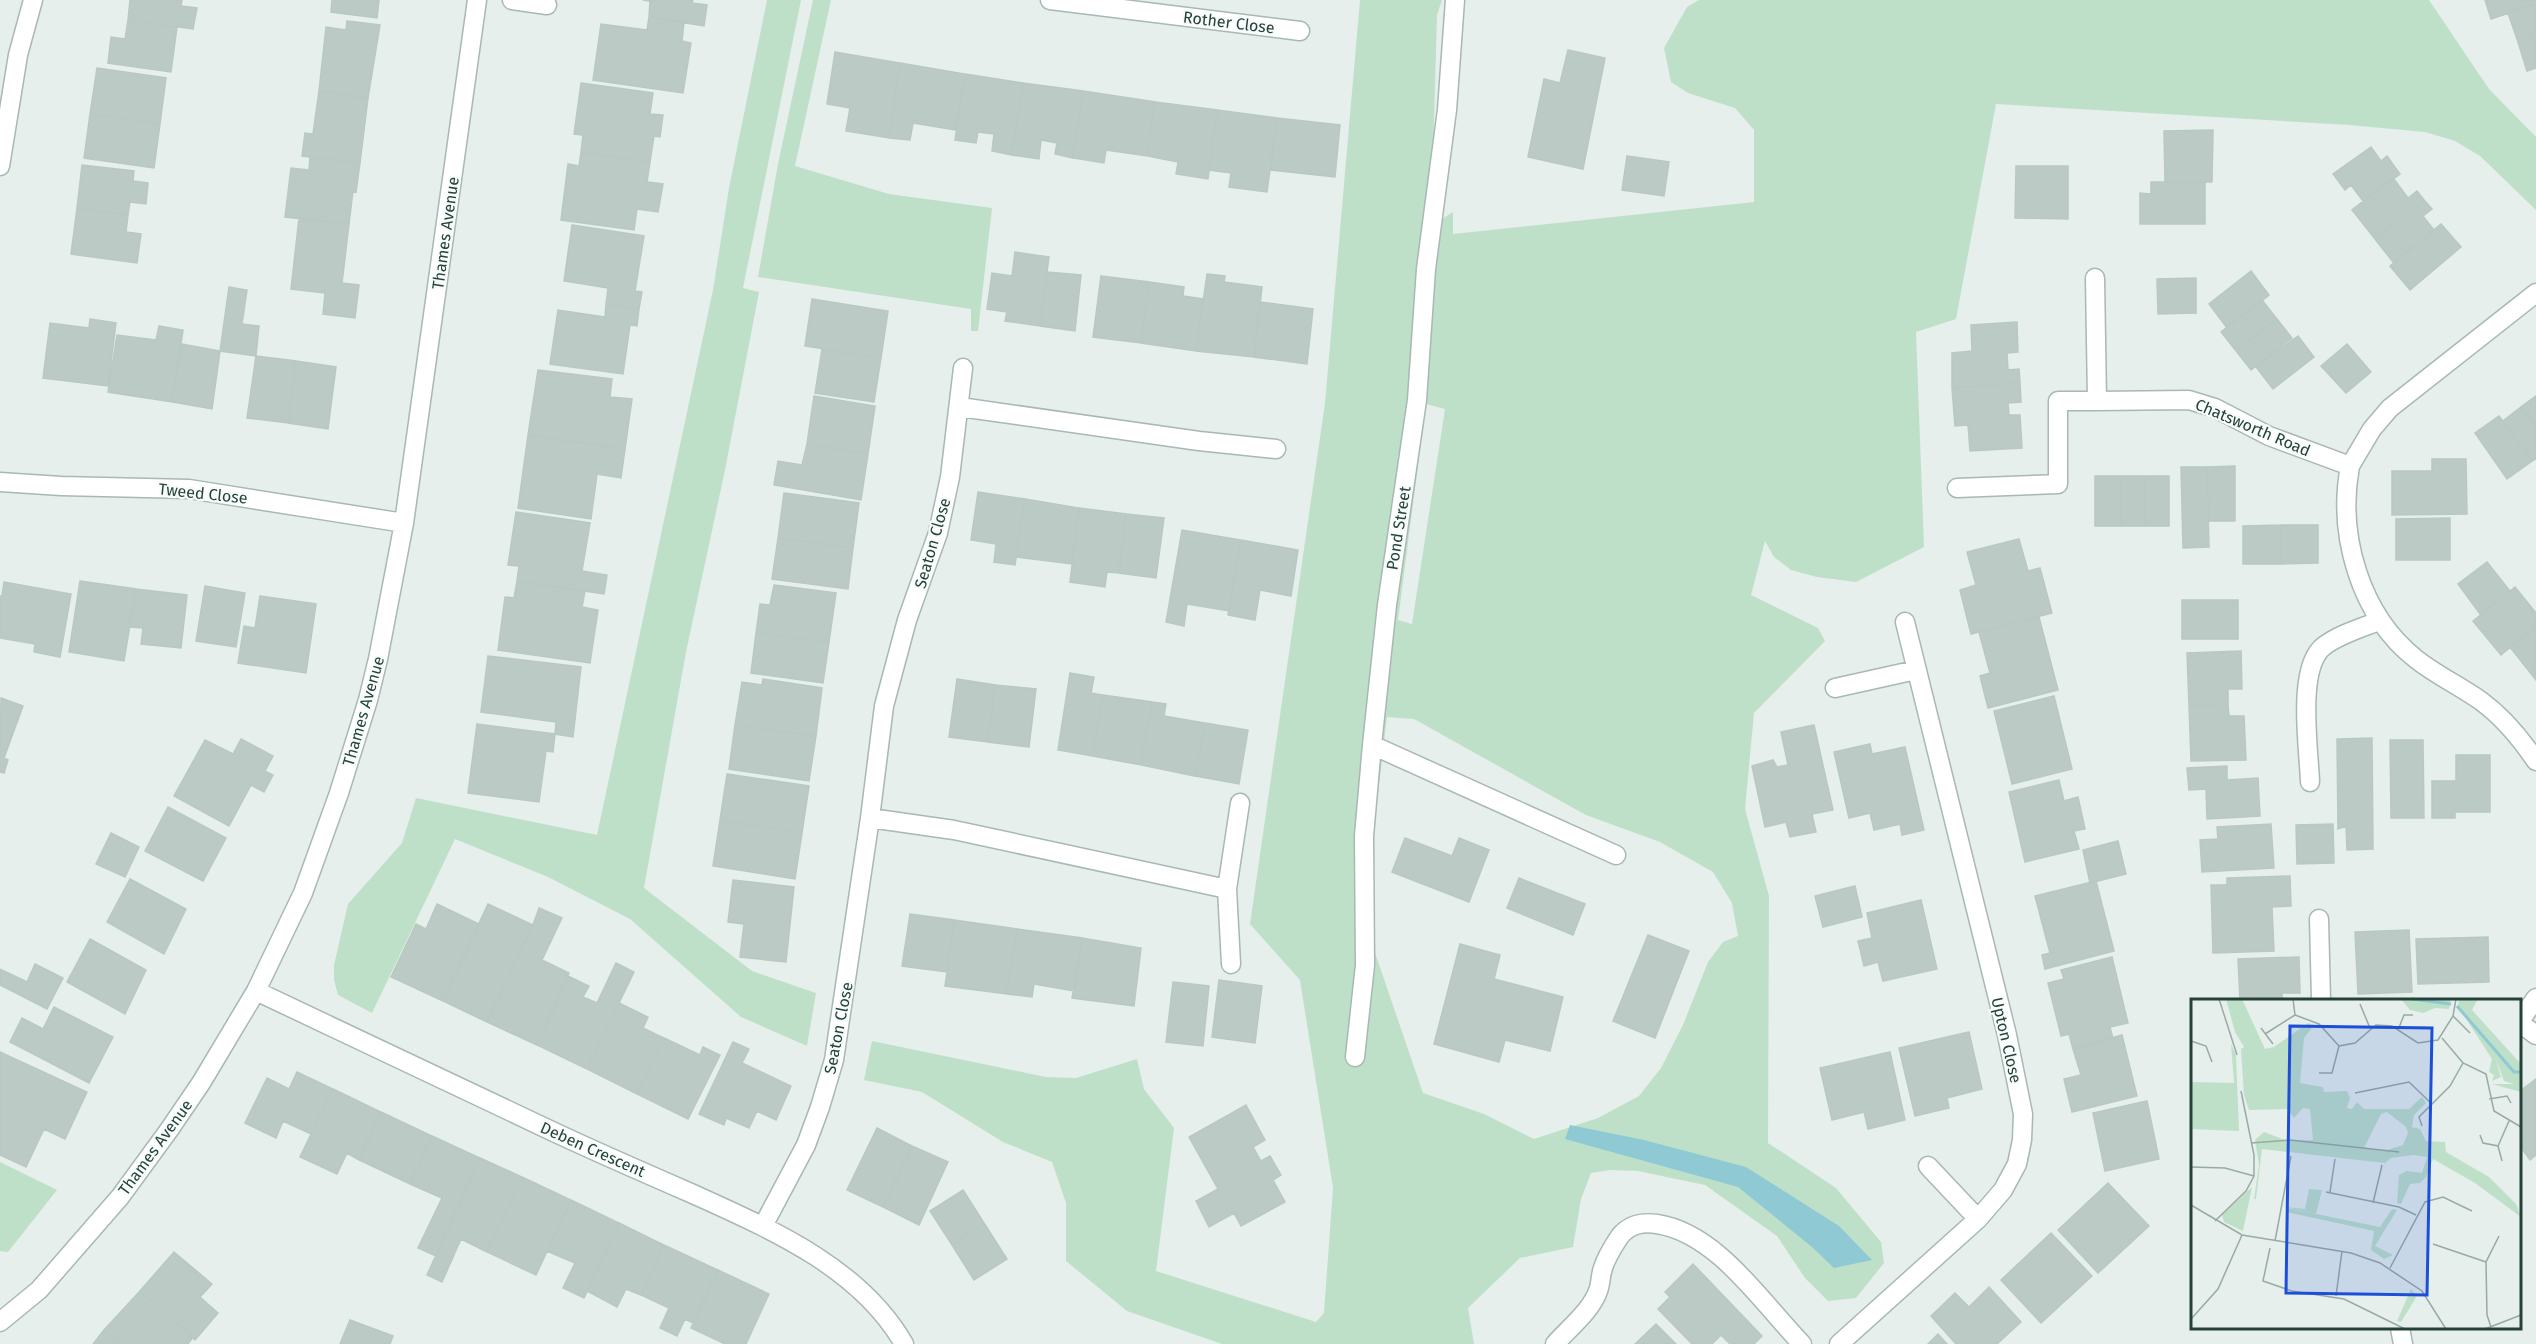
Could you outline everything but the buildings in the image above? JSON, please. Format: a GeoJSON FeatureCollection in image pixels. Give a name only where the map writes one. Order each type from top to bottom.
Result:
{"type":"FeatureCollection","features":[{"type":"Feature","properties":{"kind":"street"},"geometry":{"type":"LineString","coordinates":[[0,166],[18,55],[33,0]]}},
{"type":"Feature","properties":{"kind":"street","name":"Thames Avenue"},"geometry":{"type":"LineString","coordinates":[[0,1322],[39,1290],[132,1181],[201,1083],[256,991],[303,892],[339,793],[376,669],[404,523],[477,0]]}},
{"type":"Feature","properties":{"kind":"street"},"geometry":{"type":"LineString","coordinates":[[512,0],[547,5]]}},
{"type":"Feature","properties":{"kind":"street","name":"Rother Close"},"geometry":{"type":"LineString","coordinates":[[1050,0],[1300,31]]}},
{"type":"Feature","properties":{"kind":"street","name":"Pond Street"},"geometry":{"type":"LineString","coordinates":[[1355,1057],[1365,965],[1364,836],[1372,745],[1387,605],[1417,400],[1426,269],[1447,110],[1455,0]]}},
{"type":"Feature","properties":{"kind":"street"},"geometry":{"type":"LineString","coordinates":[[2095,278],[2097,401]]}},
{"type":"Feature","properties":{"kind":"street"},"geometry":{"type":"LineString","coordinates":[[2535,757],[2499,716],[2481,700],[2416,660],[2399,645],[2379,621],[2359,579],[2352,550],[2347,520],[2347,483],[2350,466],[2372,429],[2390,408],[2536,293]]}},
{"type":"Feature","properties":{"kind":"street","name":"Seaton Close"},"geometry":{"type":"LineString","coordinates":[[763,1226],[806,1145],[834,1060],[870,818],[884,706],[893,665],[938,533],[950,477],[963,368]]}},
{"type":"Feature","properties":{"kind":"street","name":"Chatsworth Road"},"geometry":{"type":"LineString","coordinates":[[1957,488],[2058,484],[2058,401],[2189,400],[2203,404],[2269,436],[2350,466]]}},
{"type":"Feature","properties":{"kind":"street"},"geometry":{"type":"LineString","coordinates":[[960,407],[1187,440],[1276,449]]}},
{"type":"Feature","properties":{"kind":"street","name":"Tweed Close"},"geometry":{"type":"LineString","coordinates":[[0,482],[189,489],[404,523]]}},
{"type":"Feature","properties":{"kind":"street"},"geometry":{"type":"LineString","coordinates":[[2310,782],[2307,694],[2308,676],[2313,660],[2322,647],[2379,621]]}},
{"type":"Feature","properties":{"kind":"street","name":"Upton Close"},"geometry":{"type":"LineString","coordinates":[[1839,1344],[1978,1219],[2003,1190],[2017,1164],[2022,1140],[2023,1114],[2007,1035],[1905,622]]}},
{"type":"Feature","properties":{"kind":"street"},"geometry":{"type":"LineString","coordinates":[[1835,688],[1916,670]]}},
{"type":"Feature","properties":{"kind":"street"},"geometry":{"type":"LineString","coordinates":[[1372,745],[1616,855]]}},
{"type":"Feature","properties":{"kind":"street"},"geometry":{"type":"LineString","coordinates":[[1231,964],[1227,889],[1240,803]]}},
{"type":"Feature","properties":{"kind":"street"},"geometry":{"type":"LineString","coordinates":[[870,818],[954,830],[1227,889]]}},
{"type":"Feature","properties":{"kind":"street"},"geometry":{"type":"LineString","coordinates":[[2319,919],[2321,999]]}},
{"type":"Feature","properties":{"kind":"street","name":"Deben Crescent"},"geometry":{"type":"LineString","coordinates":[[256,991],[558,1134],[763,1226],[804,1249],[848,1280],[882,1311],[904,1344]]}},
{"type":"Feature","properties":{"kind":"street"},"geometry":{"type":"LineString","coordinates":[[2521,1020],[2536,998]]}},
{"type":"Feature","properties":{"kind":"street"},"geometry":{"type":"LineString","coordinates":[[2521,1023],[2536,1035]]}},
{"type":"Feature","properties":{"kind":"street"},"geometry":{"type":"LineString","coordinates":[[1928,1166],[1978,1219]]}},
{"type":"Feature","properties":{"kind":"street"},"geometry":{"type":"LineString","coordinates":[[1556,1344],[1591,1305],[1598,1291],[1603,1267],[1621,1235],[1633,1225],[1650,1223],[1668,1226],[1694,1239],[1740,1276],[1802,1344]]}},
{"type":"Feature","properties":{"kind":"street"},"geometry":{"type":"LineString","coordinates":[[2400,1329],[2403,1344]]}},
{"type":"Feature","properties":{"kind":"green space"},"geometry":{"type":"Polygon","coordinates":[[[767,0],[801,0],[743,288],[759,292],[725,470],[686,652],[644,888],[752,971],[816,993],[807,1046],[741,1017],[630,919],[548,877],[455,839],[372,1013],[338,995],[334,980],[334,965],[348,904],[402,843],[416,798],[597,835],[713,290],[729,188],[767,0]]]}},
{"type":"Feature","properties":{"kind":"green space"},"geometry":{"type":"Polygon","coordinates":[[[813,0],[831,0],[795,166],[889,194],[992,208],[978,331],[971,331],[971,309],[758,277],[778,164],[813,0]]]}},
{"type":"Feature","properties":{"kind":"green space"},"geometry":{"type":"Polygon","coordinates":[[[1360,0],[1442,0],[1437,15],[1431,226],[1453,212],[1453,234],[1754,202],[1754,130],[1735,108],[1688,93],[1671,82],[1664,48],[1687,7],[1699,0],[2429,0],[2489,89],[2536,137],[2536,210],[2480,156],[2455,141],[2425,132],[2349,125],[1996,104],[1956,319],[1916,332],[1924,547],[1856,582],[1817,577],[1791,570],[1774,557],[1765,541],[1751,595],[1818,628],[1825,641],[1754,713],[1745,809],[1769,896],[1768,1143],[1836,1188],[1881,1242],[1884,1263],[1856,1298],[1828,1301],[1805,1278],[1777,1236],[1705,1185],[1638,1171],[1610,1170],[1591,1173],[1581,1199],[1573,1247],[1520,1258],[1468,1308],[1474,1344],[1222,1344],[1127,1311],[1066,1261],[1066,1203],[1052,1162],[1003,1142],[922,1092],[864,1080],[872,1041],[1046,1077],[1076,1078],[1137,1059],[1144,1089],[1174,1128],[1156,1271],[1316,1322],[1324,1313],[1333,1188],[1300,980],[1250,924],[1325,403],[1360,0]],[[1426,404],[1398,620],[1412,624],[1445,409],[1426,404]],[[1387,717],[1370,860],[1359,906],[1423,1093],[1484,1114],[1534,1139],[1598,1118],[1639,1096],[1661,1068],[1683,1025],[1708,962],[1723,942],[1738,936],[1732,903],[1713,872],[1660,842],[1586,815],[1414,719],[1387,717]]]}},
{"type":"Feature","properties":{"kind":"green space"},"geometry":{"type":"Polygon","coordinates":[[[0,1162],[57,1190],[8,1252],[0,1251],[0,1162]]]}},
{"type":"Feature","properties":{"kind":"water"},"geometry":{"type":"Polygon","coordinates":[[[1570,1125],[1644,1140],[1746,1167],[1839,1226],[1872,1260],[1834,1268],[1812,1247],[1738,1187],[1565,1139],[1570,1125]]]}}]}
